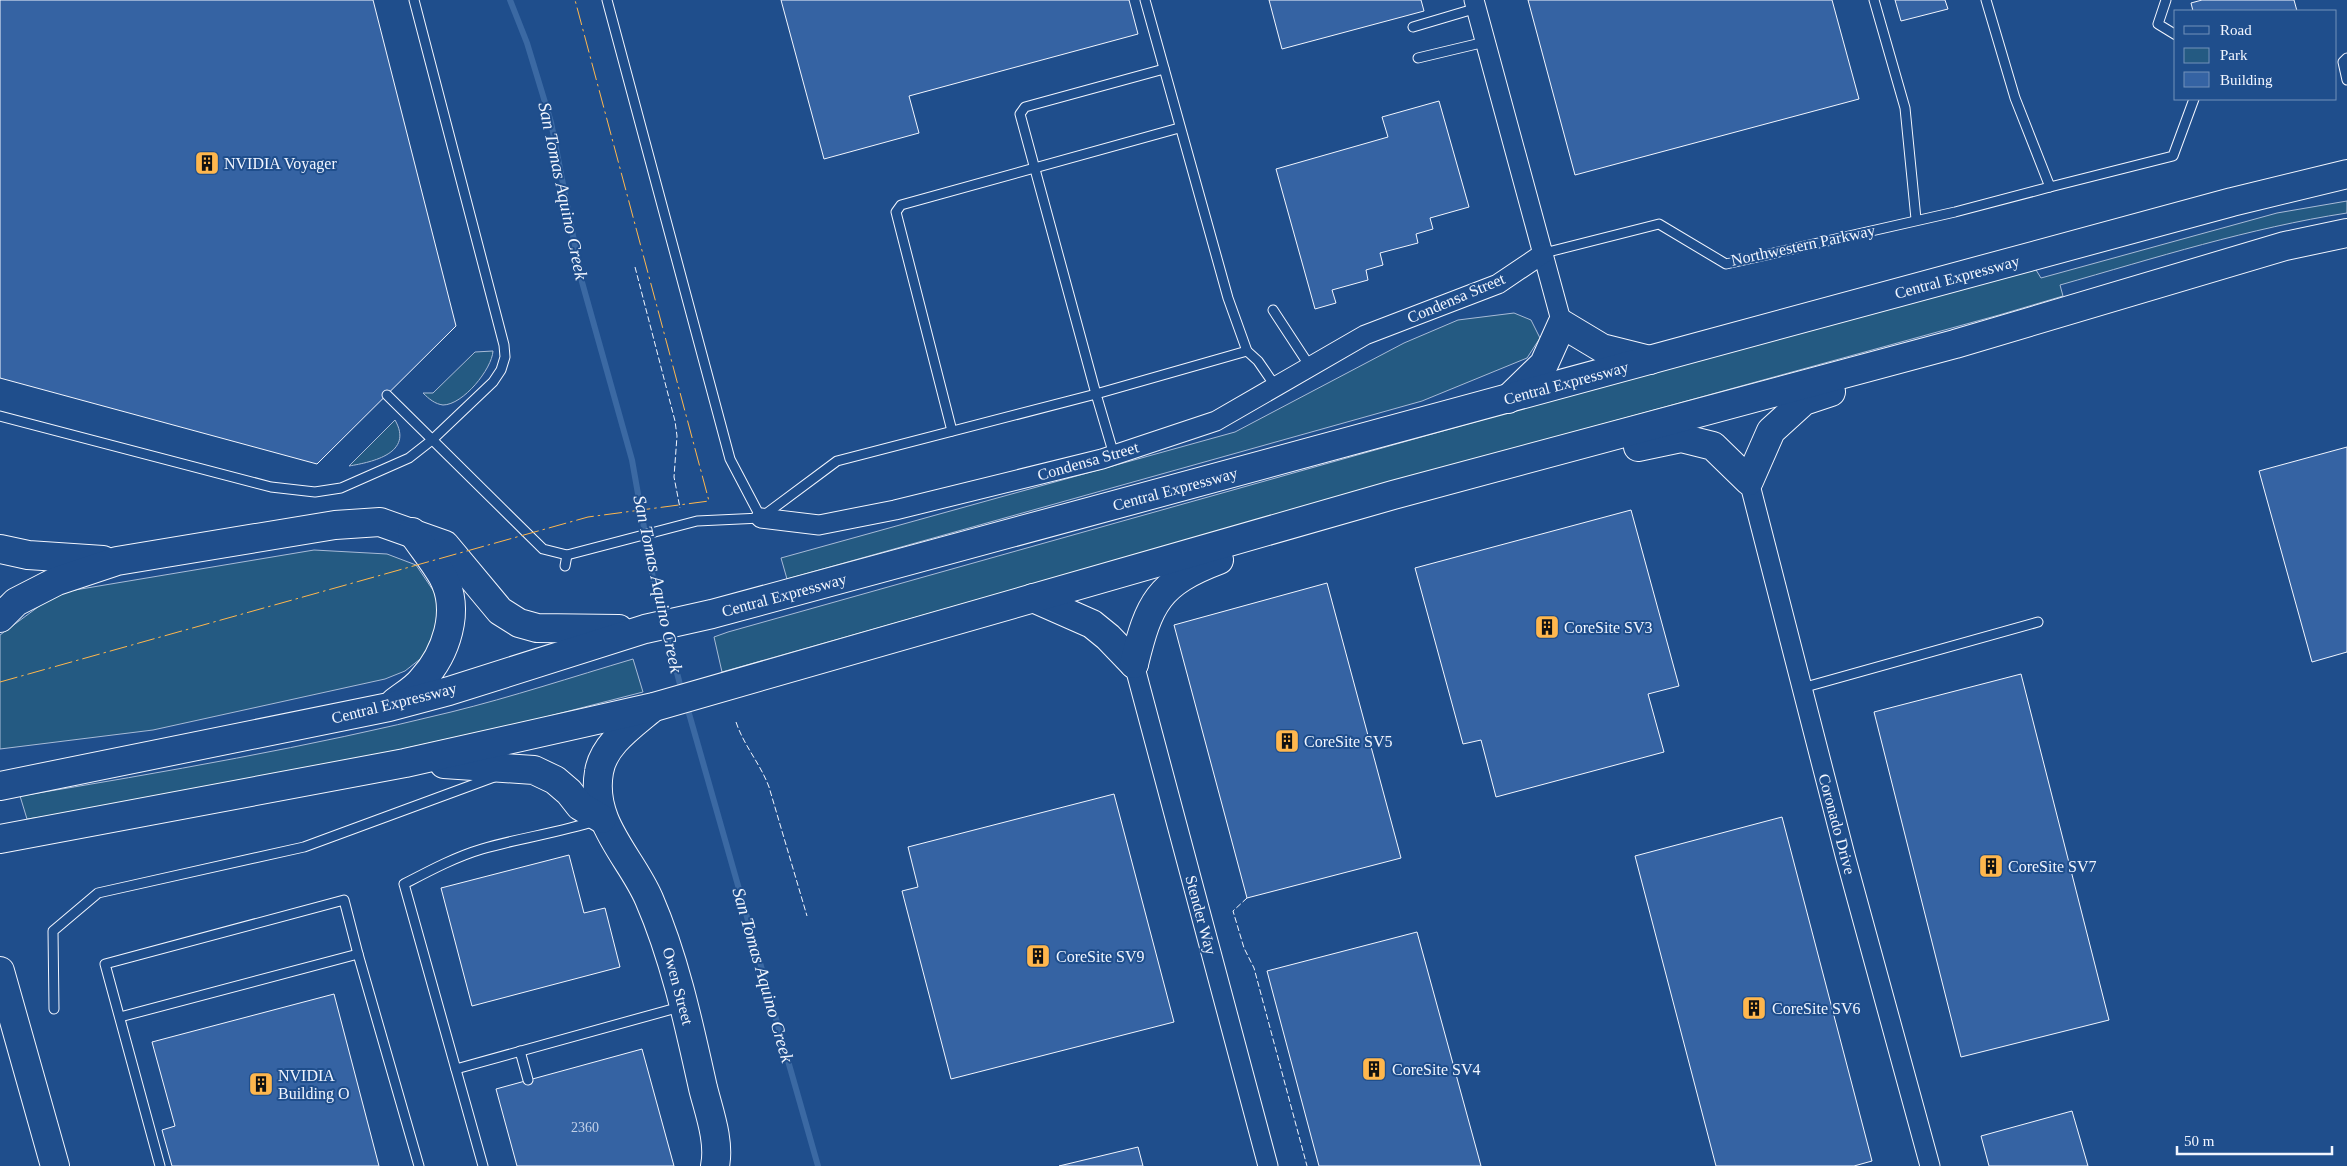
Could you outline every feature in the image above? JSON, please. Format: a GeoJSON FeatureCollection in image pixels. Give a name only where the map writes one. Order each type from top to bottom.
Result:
{"type":"FeatureCollection","features":[{"type":"Feature","properties":{"kind":"highway","name":"Central Expressway"},"geometry":{"type":"LineString","coordinates":[[9,785],[389,707],[449,691],[645,629],[712,614],[2232,202],[2347,174]]}},
{"type":"Feature","properties":{"kind":"highway"},"geometry":{"type":"LineString","coordinates":[[0,838],[32,834],[405,763],[654,707],[1394,495],[1955,344],[2285,246],[2347,233]]}},
{"type":"Feature","properties":{"kind":"highway"},"geometry":{"type":"LineString","coordinates":[[1506,400],[1544,364],[1562,324],[1602,348],[1651,360]]}},
{"type":"Feature","properties":{"kind":"highway"},"geometry":{"type":"LineString","coordinates":[[1134,664],[1144,623],[1157,598],[1190,571],[1394,495],[1681,438],[1713,446],[1749,481],[1770,431],[1804,401],[1935,357],[1955,344]]}},
{"type":"Feature","properties":{"kind":"highway"},"geometry":{"type":"LineString","coordinates":[[0,618],[16,602],[57,581],[117,562],[335,525],[380,522],[444,545],[500,611],[519,623],[538,628],[645,629]]}},
{"type":"Feature","properties":{"kind":"highway"},"geometry":{"type":"LineString","coordinates":[[389,707],[422,680],[444,648],[450,625],[450,601],[444,578],[412,532]]}},
{"type":"Feature","properties":{"kind":"highway"},"geometry":{"type":"LineString","coordinates":[[0,548],[28,555],[117,562]]}},
{"type":"Feature","properties":{"kind":"highway"},"geometry":{"type":"LineString","coordinates":[[1034,598],[1092,624],[1108,637],[1134,664]]}},
{"type":"Feature","properties":{"kind":"highway"},"geometry":{"type":"LineString","coordinates":[[602,819],[598,789],[599,771],[604,759],[616,741],[654,707]]}},
{"type":"Feature","properties":{"kind":"highway"},"geometry":{"type":"LineString","coordinates":[[405,763],[534,770],[555,780],[569,792],[580,806],[602,819]]}},
{"type":"Feature","properties":{"kind":"highway","name":"Owen Street"},"geometry":{"type":"LineString","coordinates":[[602,819],[649,898],[665,939],[712,1124],[717,1156],[715,1166]]}},
{"type":"Feature","properties":{"kind":"highway"},"geometry":{"type":"LineString","coordinates":[[0,971],[55,1166]]}},
{"type":"Feature","properties":{"kind":"street"},"geometry":{"type":"LineString","coordinates":[[1475,4],[1562,324]]}},
{"type":"Feature","properties":{"kind":"street","name":"Condensa Street"},"geometry":{"type":"LineString","coordinates":[[761,518],[818,525],[894,510],[1114,455],[1216,421],[1311,368],[1365,335],[1498,284],[1544,253]]}},
{"type":"Feature","properties":{"kind":"street","name":"Coronado Drive"},"geometry":{"type":"LineString","coordinates":[[1749,481],[1846,859],[1930,1166]]}},
{"type":"Feature","properties":{"kind":"street","name":"Stender Way"},"geometry":{"type":"LineString","coordinates":[[1134,664],[1268,1166]]}},
{"type":"Feature","properties":{"kind":"lane"},"geometry":{"type":"LineString","coordinates":[[0,416],[271,487],[315,492],[341,488],[409,458],[432,440],[493,382],[501,370],[505,357],[504,346],[414,0]]}},
{"type":"Feature","properties":{"kind":"lane"},"geometry":{"type":"LineString","coordinates":[[607,0],[730,460],[761,518],[837,461],[1096,394],[1247,351]]}},
{"type":"Feature","properties":{"kind":"lane"},"geometry":{"type":"LineString","coordinates":[[1146,0],[1228,298],[1247,351],[1258,361],[1276,387]]}},
{"type":"Feature","properties":{"kind":"lane"},"geometry":{"type":"LineString","coordinates":[[1874,0],[1905,108],[1916,220]]}},
{"type":"Feature","properties":{"kind":"lane"},"geometry":{"type":"LineString","coordinates":[[1986,0],[2016,98],[2050,187]]}},
{"type":"Feature","properties":{"kind":"lane"},"geometry":{"type":"LineString","coordinates":[[2166,0],[2158,24],[2174,33]]}},
{"type":"Feature","properties":{"kind":"lane"},"geometry":{"type":"LineString","coordinates":[[1414,27],[1475,4]]}},
{"type":"Feature","properties":{"kind":"lane"},"geometry":{"type":"LineString","coordinates":[[1418,58],[1485,42]]}},
{"type":"Feature","properties":{"kind":"lane"},"geometry":{"type":"LineString","coordinates":[[2347,58],[2342,62],[2347,80]]}},
{"type":"Feature","properties":{"kind":"lane"},"geometry":{"type":"LineString","coordinates":[[1114,455],[1020,114],[1025,107],[1164,69]]}},
{"type":"Feature","properties":{"kind":"lane","name":"Northwestern Parkway"},"geometry":{"type":"LineString","coordinates":[[1544,253],[1659,224],[1726,264],[1955,212],[2173,156],[2194,100]]}},
{"type":"Feature","properties":{"kind":"lane"},"geometry":{"type":"LineString","coordinates":[[952,431],[896,212],[901,205],[1180,128]]}},
{"type":"Feature","properties":{"kind":"lane"},"geometry":{"type":"LineString","coordinates":[[1273,310],[1311,368]]}},
{"type":"Feature","properties":{"kind":"lane"},"geometry":{"type":"LineString","coordinates":[[387,394],[543,549],[567,555],[565,566]]}},
{"type":"Feature","properties":{"kind":"lane","name":"Condensa Street"},"geometry":{"type":"LineString","coordinates":[[567,555],[697,521],[761,518]]}},
{"type":"Feature","properties":{"kind":"lane"},"geometry":{"type":"LineString","coordinates":[[1802,688],[2038,622]]}},
{"type":"Feature","properties":{"kind":"lane"},"geometry":{"type":"LineString","coordinates":[[54,1009],[53,931],[98,893],[304,847],[515,769]]}},
{"type":"Feature","properties":{"kind":"lane"},"geometry":{"type":"LineString","coordinates":[[483,1166],[404,884],[437,867],[482,849],[566,831],[602,819]]}},
{"type":"Feature","properties":{"kind":"lane"},"geometry":{"type":"LineString","coordinates":[[160,1166],[105,964],[344,900],[419,1166]]}},
{"type":"Feature","properties":{"kind":"lane"},"geometry":{"type":"LineString","coordinates":[[120,1017],[358,954]]}},
{"type":"Feature","properties":{"kind":"lane"},"geometry":{"type":"LineString","coordinates":[[456,1069],[683,1006]]}},
{"type":"Feature","properties":{"kind":"lane"},"geometry":{"type":"LineString","coordinates":[[520,1051],[528,1080]]}},
{"type":"Feature","properties":{"kind":"green space"},"geometry":{"type":"Polygon","coordinates":[[[2347,201],[2347,213],[2238,235],[2060,285],[2063,296],[1999,315],[1458,464],[722,672],[714,637],[728,632],[2033,265],[2041,278],[2277,213],[2347,201]]]}},
{"type":"Feature","properties":{"kind":"green space"},"geometry":{"type":"Polygon","coordinates":[[[1514,313],[1531,320],[1540,338],[1527,358],[1422,401],[787,579],[781,558],[1235,432],[1404,343],[1458,320],[1514,313]]]}},
{"type":"Feature","properties":{"kind":"green space"},"geometry":{"type":"Polygon","coordinates":[[[493,351],[488,367],[482,376],[459,399],[443,405],[437,404],[423,393],[433,393],[475,352],[493,351]]]}},
{"type":"Feature","properties":{"kind":"green space"},"geometry":{"type":"Polygon","coordinates":[[[395,420],[399,431],[399,441],[395,448],[388,454],[369,462],[349,466],[395,420]]]}},
{"type":"Feature","properties":{"kind":"green space"},"geometry":{"type":"Polygon","coordinates":[[[314,550],[387,554],[416,565],[437,596],[437,625],[424,656],[405,671],[385,679],[153,730],[0,749],[0,635],[57,593],[314,550]]]}},
{"type":"Feature","properties":{"kind":"green space"},"geometry":{"type":"Polygon","coordinates":[[[633,659],[643,692],[534,720],[330,765],[56,815],[27,819],[20,796],[237,758],[398,725],[497,700],[633,659]]]}},
{"type":"Feature","properties":{"kind":"building","name":"NVIDIA Voyager"},"geometry":{"type":"Polygon","coordinates":[[[0,0],[373,0],[456,326],[317,464],[0,378],[0,0]]]}},
{"type":"Feature","properties":{"kind":"building"},"geometry":{"type":"Polygon","coordinates":[[[781,0],[1129,0],[1138,34],[909,96],[919,133],[824,159],[781,0]]]}},
{"type":"Feature","properties":{"kind":"building"},"geometry":{"type":"Polygon","coordinates":[[[1269,0],[1421,0],[1424,11],[1282,49],[1269,0]]]}},
{"type":"Feature","properties":{"kind":"building"},"geometry":{"type":"Polygon","coordinates":[[[1528,0],[1832,0],[1859,99],[1575,175],[1528,0]]]}},
{"type":"Feature","properties":{"kind":"building"},"geometry":{"type":"Polygon","coordinates":[[[1895,0],[1945,0],[1948,9],[1901,21],[1895,0]]]}},
{"type":"Feature","properties":{"kind":"building"},"geometry":{"type":"Polygon","coordinates":[[[2202,0],[2294,0],[2297,10],[2193,10],[2191,3],[2202,0]]]}},
{"type":"Feature","properties":{"kind":"building"},"geometry":{"type":"Polygon","coordinates":[[[1439,101],[1469,207],[1430,218],[1433,229],[1416,234],[1418,243],[1380,253],[1383,265],[1366,270],[1368,280],[1332,290],[1336,303],[1315,309],[1276,169],[1388,137],[1382,117],[1439,101]]]}},
{"type":"Feature","properties":{"kind":"building"},"geometry":{"type":"Polygon","coordinates":[[[2347,447],[2347,652],[2312,662],[2259,471],[2347,447]]]}},
{"type":"Feature","properties":{"kind":"building","name":"CoreSite SV3"},"geometry":{"type":"Polygon","coordinates":[[[1631,510],[1679,686],[1648,694],[1664,752],[1496,797],[1481,740],[1463,744],[1415,568],[1631,510]]]}},
{"type":"Feature","properties":{"kind":"building","name":"CoreSite SV5"},"geometry":{"type":"Polygon","coordinates":[[[1327,583],[1401,858],[1247,898],[1174,625],[1327,583]]]}},
{"type":"Feature","properties":{"kind":"building","name":"CoreSite SV7"},"geometry":{"type":"Polygon","coordinates":[[[2021,674],[2109,1020],[1961,1057],[1874,712],[2021,674]]]}},
{"type":"Feature","properties":{"kind":"building","name":"CoreSite SV9"},"geometry":{"type":"Polygon","coordinates":[[[1114,794],[1174,1022],[951,1079],[902,891],[918,887],[908,847],[1114,794]]]}},
{"type":"Feature","properties":{"kind":"building","name":"CoreSite SV6"},"geometry":{"type":"Polygon","coordinates":[[[1782,817],[1872,1161],[1854,1166],[1716,1166],[1635,856],[1782,817]]]}},
{"type":"Feature","properties":{"kind":"building"},"geometry":{"type":"Polygon","coordinates":[[[569,855],[584,913],[605,908],[620,967],[472,1006],[441,888],[569,855]]]}},
{"type":"Feature","properties":{"kind":"building","name":"CoreSite SV4"},"geometry":{"type":"Polygon","coordinates":[[[1417,932],[1481,1166],[1319,1166],[1267,971],[1417,932]]]}},
{"type":"Feature","properties":{"kind":"building","name":"NVIDIA Building O"},"geometry":{"type":"Polygon","coordinates":[[[334,994],[379,1166],[172,1166],[162,1130],[175,1126],[152,1042],[334,994]]]}},
{"type":"Feature","properties":{"kind":"building"},"geometry":{"type":"Polygon","coordinates":[[[642,1049],[674,1166],[517,1166],[496,1089],[642,1049]]]}},
{"type":"Feature","properties":{"kind":"building"},"geometry":{"type":"Polygon","coordinates":[[[2072,1111],[2088,1166],[1989,1166],[1981,1136],[2072,1111]]]}},
{"type":"Feature","properties":{"kind":"building"},"geometry":{"type":"Polygon","coordinates":[[[1138,1147],[1143,1166],[1059,1166],[1138,1147]]]}},
{"type":"Feature","properties":{"kind":"waterway","name":"San Tomas Aquino Creek"},"geometry":{"type":"LineString","coordinates":[[510,0],[527,43],[551,122],[582,282],[632,460],[654,584],[663,619]]}},
{"type":"Feature","properties":{"kind":"waterway","name":"San Tomas Aquino Creek"},"geometry":{"type":"LineString","coordinates":[[666,631],[682,692]]}},
{"type":"Feature","properties":{"kind":"waterway","name":"San Tomas Aquino Creek"},"geometry":{"type":"LineString","coordinates":[[686,703],[818,1166]]}},
{"type":"Feature","properties":{"kind":"fence"},"geometry":{"type":"LineString","coordinates":[[635,267],[675,421],[677,436],[674,477],[680,508]]}},
{"type":"Feature","properties":{"kind":"fence"},"geometry":{"type":"LineString","coordinates":[[736,722],[769,787],[807,916]]}},
{"type":"Feature","properties":{"kind":"fence"},"geometry":{"type":"LineString","coordinates":[[1247,898],[1233,911],[1244,948],[1254,968],[1307,1166]]}},
{"type":"Feature","properties":{"kind":"power"},"geometry":{"type":"LineString","coordinates":[[0,682],[588,517],[709,501],[575,0]]}},
{"type":"Feature","properties":{"kind":"place","name":"NVIDIA Voyager"},"geometry":{"type":"Point","coordinates":[207,163]}},
{"type":"Feature","properties":{"kind":"place","name":"CoreSite SV3"},"geometry":{"type":"Point","coordinates":[1547,627]}},
{"type":"Feature","properties":{"kind":"place","name":"CoreSite SV5"},"geometry":{"type":"Point","coordinates":[1287,741]}},
{"type":"Feature","properties":{"kind":"place","name":"CoreSite SV7"},"geometry":{"type":"Point","coordinates":[1991,866]}},
{"type":"Feature","properties":{"kind":"place","name":"CoreSite SV9"},"geometry":{"type":"Point","coordinates":[1038,956]}},
{"type":"Feature","properties":{"kind":"place","name":"CoreSite SV6"},"geometry":{"type":"Point","coordinates":[1754,1008]}},
{"type":"Feature","properties":{"kind":"place","name":"CoreSite SV4"},"geometry":{"type":"Point","coordinates":[1374,1069]}},
{"type":"Feature","properties":{"kind":"place","name":"NVIDIA Building O"},"geometry":{"type":"Point","coordinates":[261,1084]}}]}
